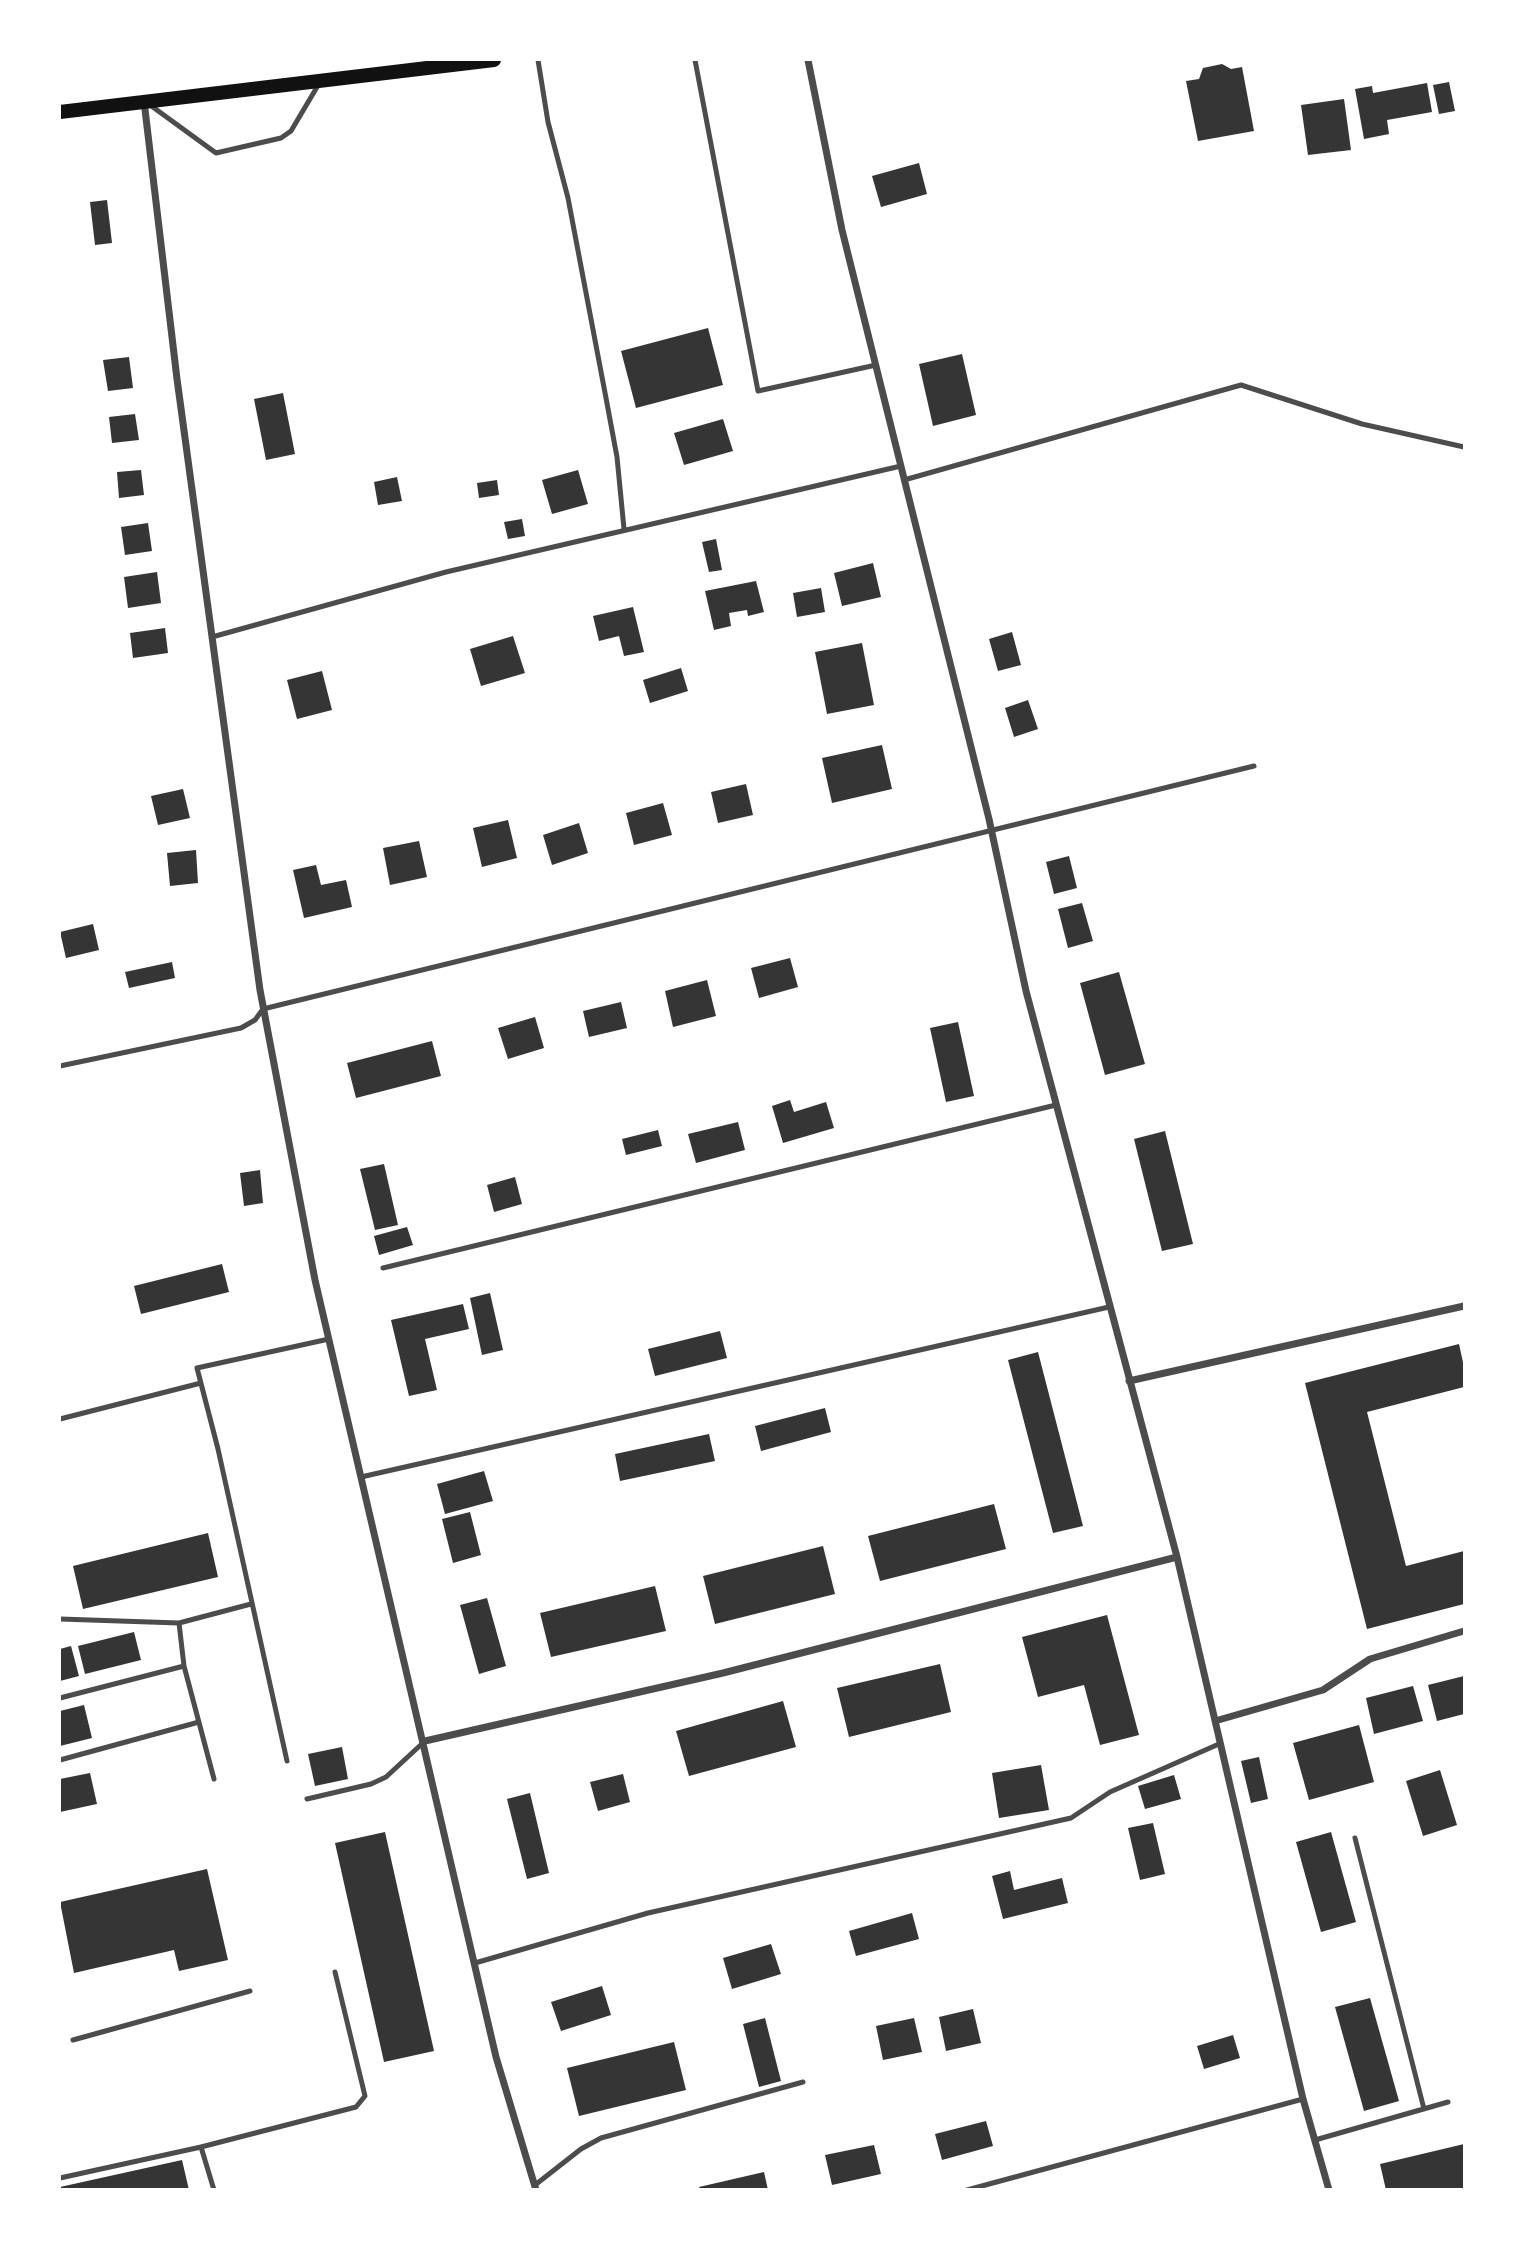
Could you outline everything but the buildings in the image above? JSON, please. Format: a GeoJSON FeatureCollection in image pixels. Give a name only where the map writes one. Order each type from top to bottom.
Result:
{"type":"FeatureCollection","features":[{"type":"Feature","properties":{"kind":"main road"},"geometry":{"type":"LineString","coordinates":[[60,112],[494,60]]}},
{"type":"Feature","properties":{"kind":"street"},"geometry":{"type":"LineString","coordinates":[[808,60],[842,230],[991,828],[1026,991],[1177,1557],[1303,2099],[1329,2189]]}},
{"type":"Feature","properties":{"kind":"street"},"geometry":{"type":"LineString","coordinates":[[144,100],[212,637],[263,1009],[329,1339],[425,1741],[496,2057],[536,2187]]}},
{"type":"Feature","properties":{"kind":"street"},"geometry":{"type":"LineString","coordinates":[[1129,1381],[1465,1306]]}},
{"type":"Feature","properties":{"kind":"street"},"geometry":{"type":"LineString","coordinates":[[425,1741],[723,1673],[1177,1557]]}},
{"type":"Feature","properties":{"kind":"street"},"geometry":{"type":"LineString","coordinates":[[1215,1721],[1323,1690],[1370,1659],[1465,1631]]}},
{"type":"Feature","properties":{"kind":"lane"},"geometry":{"type":"LineString","coordinates":[[538,60],[548,122],[568,198],[604,385],[617,457],[624,530]]}},
{"type":"Feature","properties":{"kind":"lane"},"geometry":{"type":"LineString","coordinates":[[695,60],[758,391],[876,365]]}},
{"type":"Feature","properties":{"kind":"lane"},"geometry":{"type":"LineString","coordinates":[[144,100],[216,153],[281,138],[291,131],[321,79]]}},
{"type":"Feature","properties":{"kind":"lane"},"geometry":{"type":"LineString","coordinates":[[904,480],[1241,385],[1362,424],[1465,447]]}},
{"type":"Feature","properties":{"kind":"lane"},"geometry":{"type":"LineString","coordinates":[[212,637],[446,572],[901,466]]}},
{"type":"Feature","properties":{"kind":"lane"},"geometry":{"type":"LineString","coordinates":[[60,1066],[241,1028],[255,1020],[263,1009],[991,828],[1254,766]]}},
{"type":"Feature","properties":{"kind":"lane"},"geometry":{"type":"LineString","coordinates":[[383,1268],[1056,1105]]}},
{"type":"Feature","properties":{"kind":"lane"},"geometry":{"type":"LineString","coordinates":[[361,1477],[1109,1307]]}},
{"type":"Feature","properties":{"kind":"lane"},"geometry":{"type":"LineString","coordinates":[[287,1761],[197,1368],[329,1339]]}},
{"type":"Feature","properties":{"kind":"lane"},"geometry":{"type":"LineString","coordinates":[[60,1419],[201,1383]]}},
{"type":"Feature","properties":{"kind":"lane"},"geometry":{"type":"LineString","coordinates":[[60,1619],[180,1622],[251,1604]]}},
{"type":"Feature","properties":{"kind":"lane"},"geometry":{"type":"LineString","coordinates":[[180,1622],[184,1666],[214,1779]]}},
{"type":"Feature","properties":{"kind":"lane"},"geometry":{"type":"LineString","coordinates":[[60,1698],[184,1666]]}},
{"type":"Feature","properties":{"kind":"lane"},"geometry":{"type":"LineString","coordinates":[[60,1760],[199,1723]]}},
{"type":"Feature","properties":{"kind":"lane"},"geometry":{"type":"LineString","coordinates":[[307,1799],[371,1784],[386,1777],[425,1741]]}},
{"type":"Feature","properties":{"kind":"lane"},"geometry":{"type":"LineString","coordinates":[[475,1963],[649,1913],[1071,1818],[1110,1792],[1165,1765],[1219,1744]]}},
{"type":"Feature","properties":{"kind":"lane"},"geometry":{"type":"LineString","coordinates":[[1355,1838],[1424,2109]]}},
{"type":"Feature","properties":{"kind":"lane"},"geometry":{"type":"LineString","coordinates":[[60,2178],[201,2147],[356,2107],[365,2096],[335,1972]]}},
{"type":"Feature","properties":{"kind":"lane"},"geometry":{"type":"LineString","coordinates":[[73,2040],[250,1991]]}},
{"type":"Feature","properties":{"kind":"lane"},"geometry":{"type":"LineString","coordinates":[[536,2187],[581,2149],[601,2138],[803,2082]]}},
{"type":"Feature","properties":{"kind":"lane"},"geometry":{"type":"LineString","coordinates":[[967,2189],[1303,2099]]}},
{"type":"Feature","properties":{"kind":"lane"},"geometry":{"type":"LineString","coordinates":[[1315,2140],[1448,2102]]}},
{"type":"Feature","properties":{"kind":"lane"},"geometry":{"type":"LineString","coordinates":[[201,2147],[214,2189]]}}]}
